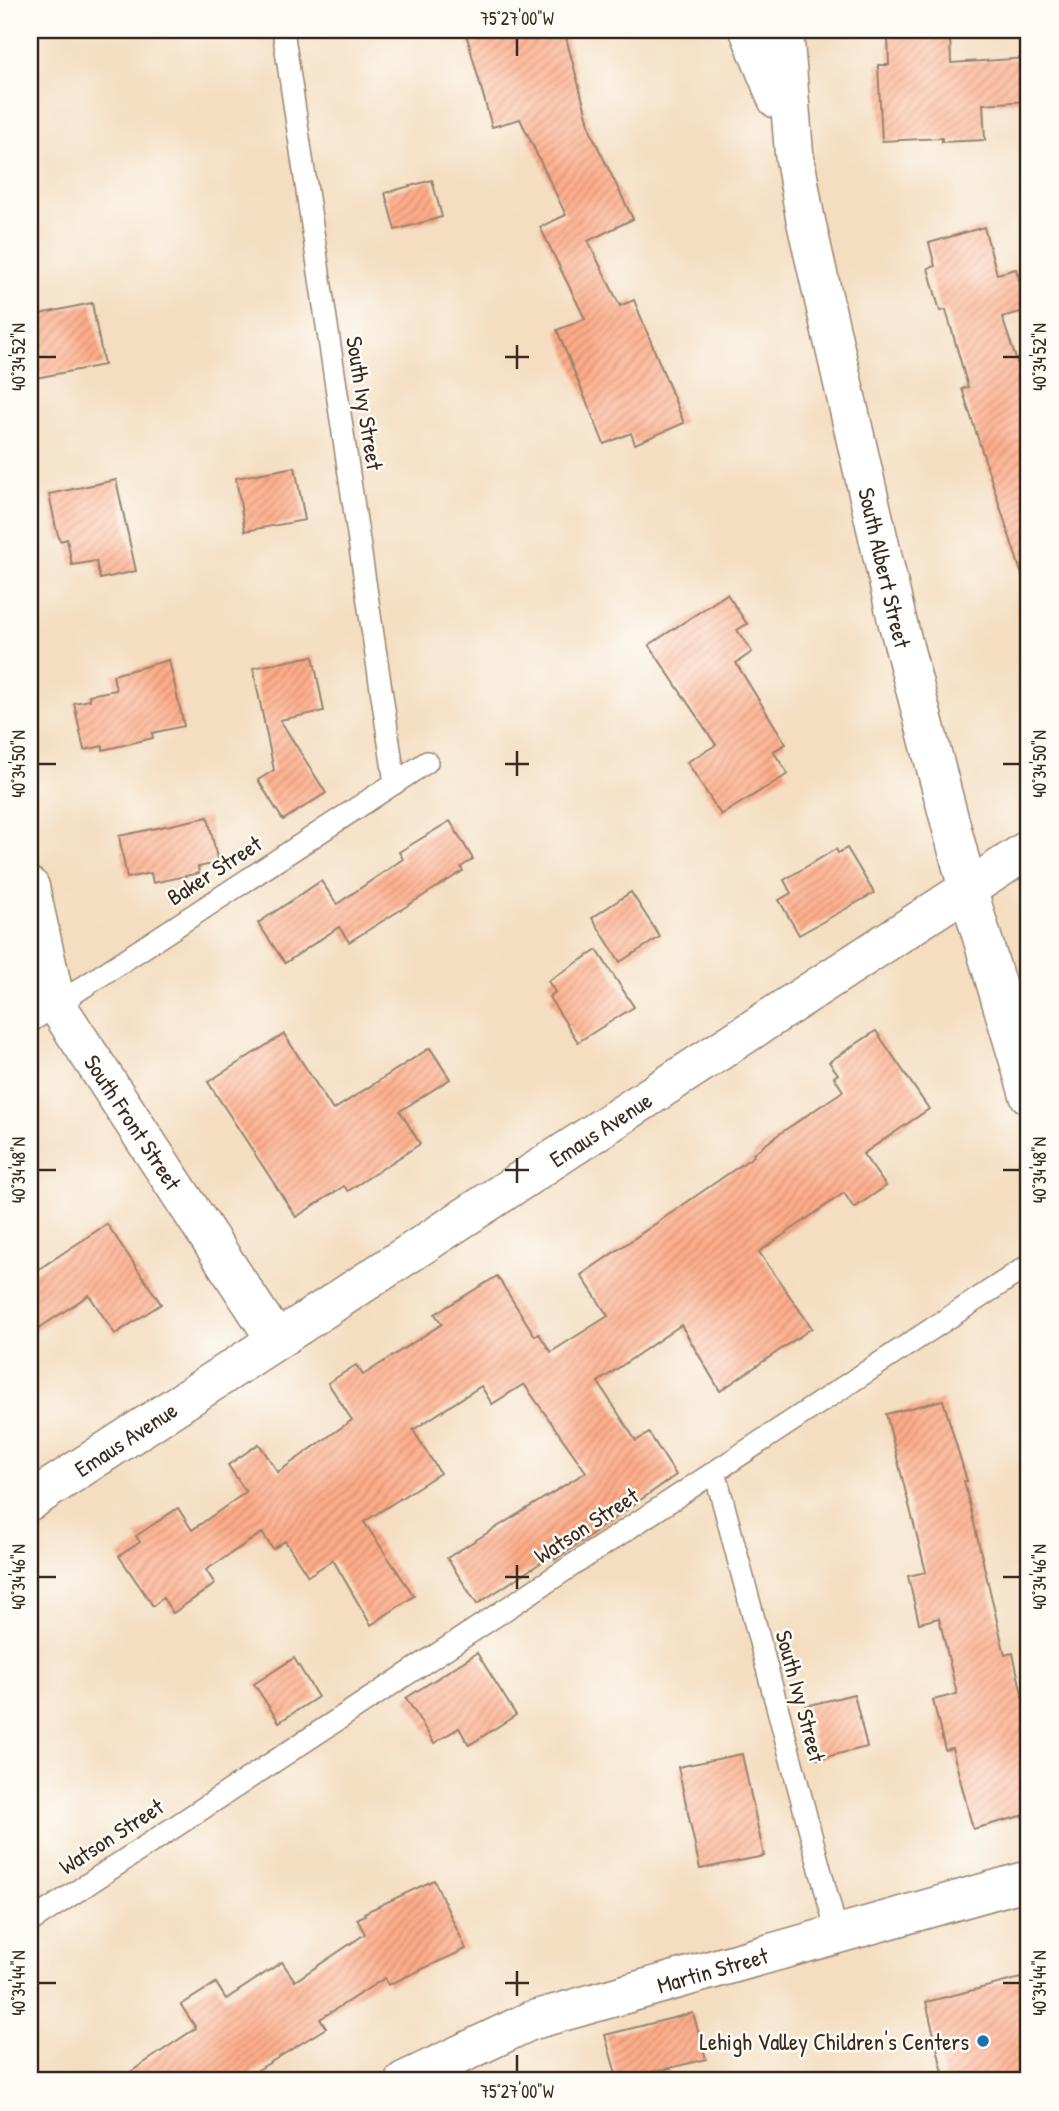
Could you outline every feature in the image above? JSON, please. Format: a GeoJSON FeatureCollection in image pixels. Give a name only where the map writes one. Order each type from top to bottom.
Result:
{"type":"FeatureCollection","features":[{"type":"Feature","properties":{"kind":"street"},"geometry":{"type":"LineString","coordinates":[[749,30],[770,78],[794,153]]}},
{"type":"Feature","properties":{"kind":"street","name":"South Albert Street"},"geometry":{"type":"LineString","coordinates":[[784,30],[794,153],[805,217],[897,620],[968,890],[1029,1095]]}},
{"type":"Feature","properties":{"kind":"street","name":"Emaus Avenue"},"geometry":{"type":"LineString","coordinates":[[30,1502],[1029,849]]}},
{"type":"Feature","properties":{"kind":"street","name":"South Front Street"},"geometry":{"type":"LineString","coordinates":[[30,887],[43,1013],[276,1340]]}},
{"type":"Feature","properties":{"kind":"street","name":"Martin Street"},"geometry":{"type":"LineString","coordinates":[[404,2081],[530,2021],[1029,1880]]}},
{"type":"Feature","properties":{"kind":"lane","name":"South Ivy Street"},"geometry":{"type":"LineString","coordinates":[[284,30],[395,783]]}},
{"type":"Feature","properties":{"kind":"lane","name":"Baker Street"},"geometry":{"type":"LineString","coordinates":[[43,1013],[427,762]]}},
{"type":"Feature","properties":{"kind":"lane","name":"Watson Street"},"geometry":{"type":"LineString","coordinates":[[30,1922],[1029,1265]]}},
{"type":"Feature","properties":{"kind":"lane","name":"South Ivy Street"},"geometry":{"type":"LineString","coordinates":[[715,1472],[837,1933]]}},
{"type":"Feature","properties":{"kind":"building"},"geometry":{"type":"Polygon","coordinates":[[[465,30],[564,30],[592,135],[633,219],[588,241],[620,306],[634,300],[684,423],[635,444],[631,433],[604,444],[557,330],[585,319],[540,227],[566,215],[520,119],[492,127],[465,30]]]}},
{"type":"Feature","properties":{"kind":"building"},"geometry":{"type":"Polygon","coordinates":[[[950,35],[951,63],[1029,58],[1029,101],[983,104],[985,140],[942,142],[942,138],[882,141],[878,65],[889,65],[888,37],[950,35]]]}},
{"type":"Feature","properties":{"kind":"building"},"geometry":{"type":"Polygon","coordinates":[[[432,180],[442,217],[395,230],[385,193],[432,180]]]}},
{"type":"Feature","properties":{"kind":"building"},"geometry":{"type":"Polygon","coordinates":[[[984,227],[997,274],[1016,269],[1028,310],[1002,317],[1029,398],[1029,574],[1022,575],[962,389],[968,387],[946,310],[940,311],[928,268],[935,266],[929,243],[984,227]]]}},
{"type":"Feature","properties":{"kind":"building"},"geometry":{"type":"Polygon","coordinates":[[[92,303],[104,365],[30,379],[30,316],[92,303]]]}},
{"type":"Feature","properties":{"kind":"building"},"geometry":{"type":"Polygon","coordinates":[[[295,467],[305,520],[245,531],[236,478],[295,467]]]}},
{"type":"Feature","properties":{"kind":"building"},"geometry":{"type":"Polygon","coordinates":[[[116,480],[136,571],[100,579],[96,561],[72,565],[67,539],[60,541],[49,494],[116,480]]]}},
{"type":"Feature","properties":{"kind":"building"},"geometry":{"type":"Polygon","coordinates":[[[727,594],[747,624],[737,630],[752,652],[736,663],[786,744],[773,751],[788,774],[721,815],[687,762],[716,745],[649,645],[727,594]]]}},
{"type":"Feature","properties":{"kind":"building"},"geometry":{"type":"Polygon","coordinates":[[[313,656],[324,711],[280,720],[326,793],[283,820],[258,780],[274,770],[253,668],[313,656]]]}},
{"type":"Feature","properties":{"kind":"building"},"geometry":{"type":"Polygon","coordinates":[[[169,660],[184,726],[152,733],[153,738],[103,750],[103,746],[84,750],[74,703],[90,700],[89,695],[116,690],[113,675],[169,660]]]}},
{"type":"Feature","properties":{"kind":"building"},"geometry":{"type":"Polygon","coordinates":[[[208,817],[218,863],[198,867],[199,873],[153,883],[151,873],[127,878],[119,836],[208,817]]]}},
{"type":"Feature","properties":{"kind":"building"},"geometry":{"type":"Polygon","coordinates":[[[450,821],[473,859],[461,867],[463,871],[349,942],[339,927],[285,963],[258,923],[321,881],[337,904],[403,859],[399,852],[450,821]]]}},
{"type":"Feature","properties":{"kind":"building"},"geometry":{"type":"Polygon","coordinates":[[[847,848],[874,893],[799,935],[779,900],[791,893],[784,880],[836,849],[838,853],[847,848]]]}},
{"type":"Feature","properties":{"kind":"building"},"geometry":{"type":"Polygon","coordinates":[[[631,892],[660,937],[620,962],[592,918],[631,892]]]}},
{"type":"Feature","properties":{"kind":"building"},"geometry":{"type":"Polygon","coordinates":[[[597,950],[634,1007],[578,1042],[549,997],[555,992],[548,981],[597,950]]]}},
{"type":"Feature","properties":{"kind":"building"},"geometry":{"type":"Polygon","coordinates":[[[876,1031],[929,1109],[863,1154],[886,1186],[854,1208],[844,1193],[759,1252],[812,1328],[720,1391],[681,1325],[598,1382],[636,1441],[649,1433],[676,1475],[555,1560],[553,1555],[477,1604],[447,1558],[586,1472],[524,1384],[492,1404],[481,1386],[413,1430],[440,1473],[364,1522],[414,1596],[371,1625],[333,1560],[308,1576],[285,1541],[273,1549],[262,1533],[206,1570],[215,1584],[173,1613],[163,1598],[153,1606],[119,1556],[140,1542],[136,1536],[178,1508],[192,1530],[246,1492],[228,1465],[259,1444],[278,1472],[352,1420],[328,1383],[356,1365],[363,1375],[442,1324],[435,1314],[497,1276],[535,1336],[539,1334],[551,1352],[608,1316],[581,1275],[843,1091],[834,1077],[838,1074],[829,1062],[876,1031]]]}},
{"type":"Feature","properties":{"kind":"building"},"geometry":{"type":"Polygon","coordinates":[[[284,1034],[333,1110],[430,1048],[450,1079],[400,1111],[420,1144],[348,1191],[344,1186],[296,1217],[208,1082],[284,1034]]]}},
{"type":"Feature","properties":{"kind":"building"},"geometry":{"type":"Polygon","coordinates":[[[107,1224],[161,1304],[115,1334],[89,1295],[30,1334],[30,1275],[107,1224]]]}},
{"type":"Feature","properties":{"kind":"building"},"geometry":{"type":"Polygon","coordinates":[[[943,1400],[967,1481],[964,1481],[1005,1655],[1013,1653],[1029,1726],[1029,1814],[973,1829],[952,1748],[945,1750],[933,1700],[957,1694],[939,1618],[919,1623],[908,1576],[926,1572],[886,1414],[943,1400]]]}},
{"type":"Feature","properties":{"kind":"building"},"geometry":{"type":"Polygon","coordinates":[[[477,1653],[516,1715],[469,1745],[459,1728],[434,1743],[406,1698],[477,1653]]]}},
{"type":"Feature","properties":{"kind":"building"},"geometry":{"type":"Polygon","coordinates":[[[294,1658],[318,1697],[279,1722],[254,1684],[294,1658]]]}},
{"type":"Feature","properties":{"kind":"building"},"geometry":{"type":"Polygon","coordinates":[[[854,1694],[867,1747],[817,1759],[806,1706],[854,1694]]]}},
{"type":"Feature","properties":{"kind":"building"},"geometry":{"type":"Polygon","coordinates":[[[742,1754],[764,1856],[700,1869],[678,1767],[742,1754]]]}},
{"type":"Feature","properties":{"kind":"building"},"geometry":{"type":"Polygon","coordinates":[[[434,1880],[466,1949],[388,1985],[385,1978],[320,2019],[326,2028],[240,2081],[117,2081],[196,2028],[181,2005],[216,1983],[226,1999],[282,1962],[295,1981],[365,1934],[357,1919],[365,1915],[364,1913],[434,1880]]]}},
{"type":"Feature","properties":{"kind":"building","name":"Lehigh Valley Children's Centers"},"geometry":{"type":"Polygon","coordinates":[[[1029,1976],[1029,2081],[945,2081],[926,2002],[1029,1976]]]}},
{"type":"Feature","properties":{"kind":"building"},"geometry":{"type":"Polygon","coordinates":[[[693,2013],[706,2059],[618,2081],[605,2035],[693,2013]]]}},
{"type":"Feature","properties":{"kind":"place","name":"Lehigh Valley Children's Centers"},"geometry":{"type":"Point","coordinates":[983,2041]}}]}
